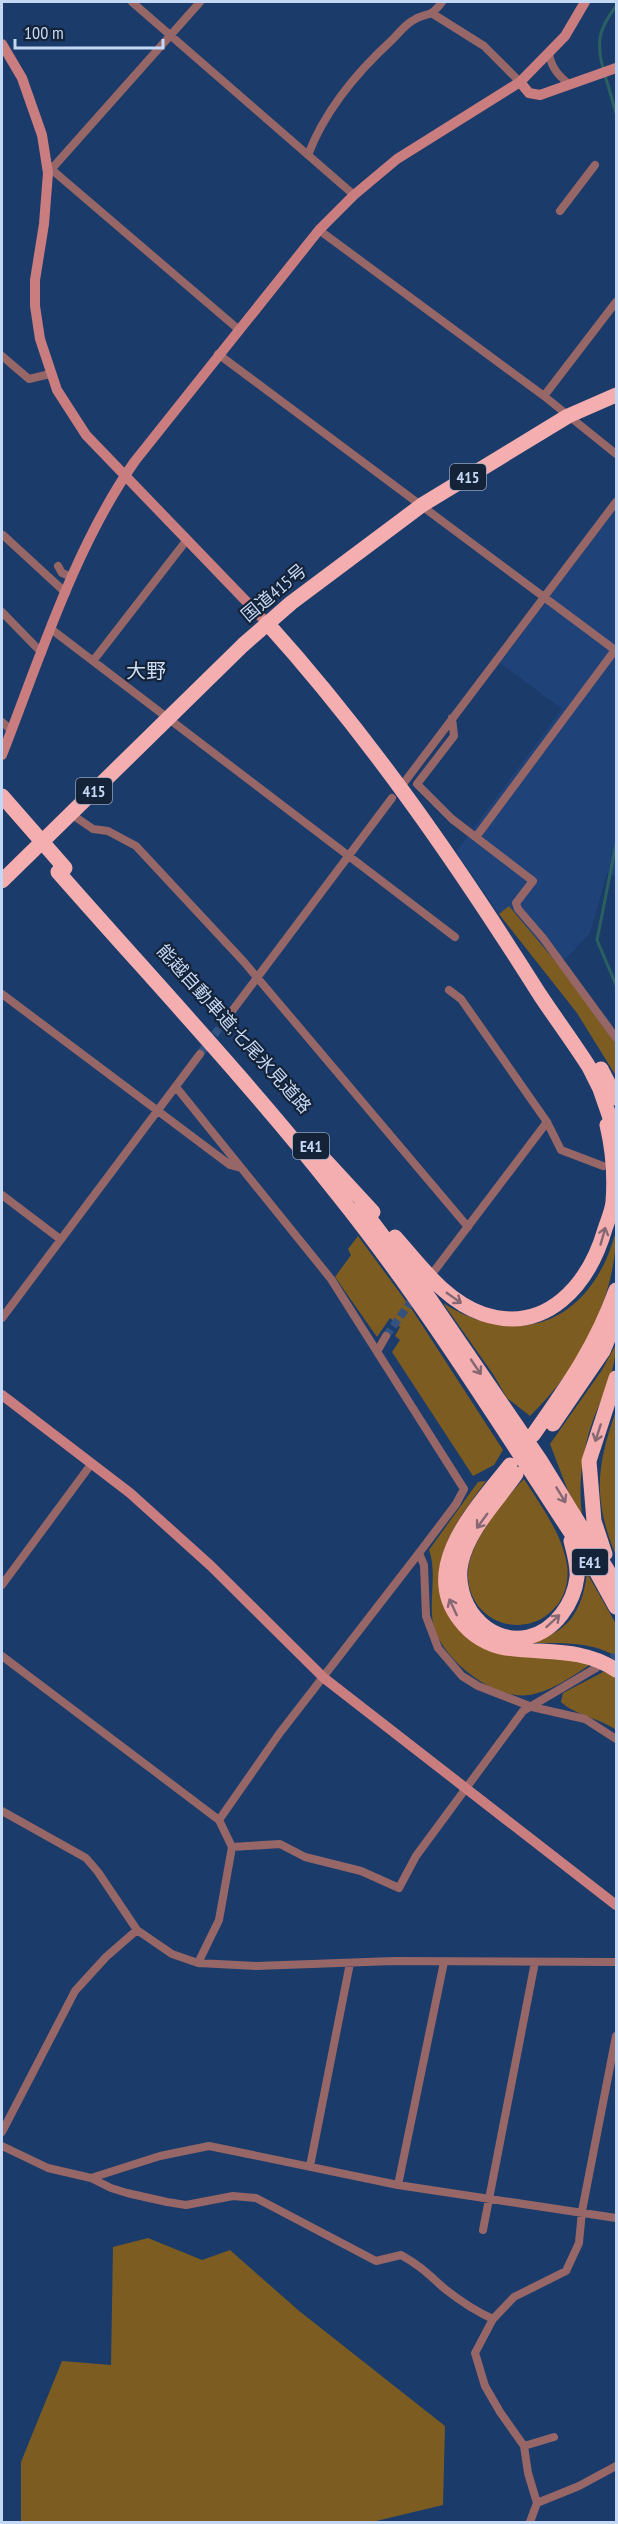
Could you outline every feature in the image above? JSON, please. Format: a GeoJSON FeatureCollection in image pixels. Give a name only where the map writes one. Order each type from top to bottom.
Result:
{"type":"FeatureCollection","features":[{"type":"Feature","properties":{"kind":"highway","name":"国道415号"},"geometry":{"type":"LineString","coordinates":[[2,881],[267,623],[328,574],[422,505],[568,416],[616,395]]}},
{"type":"Feature","properties":{"kind":"highway"},"geometry":{"type":"LineString","coordinates":[[267,623],[318,681],[364,740],[504,937],[542,997],[602,1082],[616,1098]]}},
{"type":"Feature","properties":{"kind":"highway","name":"能越自動車道;七尾氷見道路"},"geometry":{"type":"LineString","coordinates":[[2,796],[62,870],[336,1191],[525,1453]]}},
{"type":"Feature","properties":{"kind":"highway","name":"能越自動車道;七尾氷見道路"},"geometry":{"type":"LineString","coordinates":[[2,808],[62,870],[314,1148],[425,1292],[525,1453]]}},
{"type":"Feature","properties":{"kind":"highway"},"geometry":{"type":"LineString","coordinates":[[314,1148],[436,1284],[449,1294],[465,1305],[491,1316],[518,1318],[538,1316],[569,1295],[584,1276],[600,1248],[612,1204],[614,1168],[602,1082]]}},
{"type":"Feature","properties":{"kind":"highway"},"geometry":{"type":"LineString","coordinates":[[602,1082],[616,1110]]}},
{"type":"Feature","properties":{"kind":"highway"},"geometry":{"type":"LineString","coordinates":[[602,1082],[616,1135]]}},
{"type":"Feature","properties":{"kind":"highway"},"geometry":{"type":"LineString","coordinates":[[561,1518],[576,1558],[577,1576],[571,1602],[554,1624],[529,1637],[510,1637],[488,1629],[472,1616],[463,1601],[460,1586],[461,1564],[474,1533],[581,1367],[603,1326],[616,1290]]}},
{"type":"Feature","properties":{"kind":"highway"},"geometry":{"type":"LineString","coordinates":[[616,1320],[603,1351],[589,1374],[471,1515],[450,1553],[446,1574],[447,1592],[453,1611],[466,1628],[489,1643],[504,1648],[573,1652],[600,1659],[616,1670]]}},
{"type":"Feature","properties":{"kind":"highway"},"geometry":{"type":"LineString","coordinates":[[616,1378],[589,1461],[594,1521],[604,1552],[616,1577]]}},
{"type":"Feature","properties":{"kind":"highway","name":"E41"},"geometry":{"type":"LineString","coordinates":[[525,1453],[561,1518],[616,1607]]}},
{"type":"Feature","properties":{"kind":"highway","name":"E41"},"geometry":{"type":"LineString","coordinates":[[525,1453],[616,1584]]}},
{"type":"Feature","properties":{"kind":"street"},"geometry":{"type":"LineString","coordinates":[[132,2],[354,195]]}},
{"type":"Feature","properties":{"kind":"street"},"geometry":{"type":"LineString","coordinates":[[50,171],[200,2]]}},
{"type":"Feature","properties":{"kind":"street"},"geometry":{"type":"LineString","coordinates":[[308,155],[315,138],[333,108],[366,64],[413,20],[433,14],[441,2]]}},
{"type":"Feature","properties":{"kind":"street"},"geometry":{"type":"LineString","coordinates":[[2,755],[84,548],[124,475],[238,329],[320,230],[354,195],[397,159],[520,82],[565,36],[585,2]]}},
{"type":"Feature","properties":{"kind":"street"},"geometry":{"type":"LineString","coordinates":[[433,14],[484,46],[529,93],[540,95],[616,68]]}},
{"type":"Feature","properties":{"kind":"street"},"geometry":{"type":"LineString","coordinates":[[2,44],[22,78],[42,135],[50,171],[35,280],[35,306],[40,339],[57,390],[86,435],[267,623]]}},
{"type":"Feature","properties":{"kind":"street"},"geometry":{"type":"LineString","coordinates":[[549,53],[550,62],[557,73],[570,85]]}},
{"type":"Feature","properties":{"kind":"street"},"geometry":{"type":"LineString","coordinates":[[561,211],[595,165]]}},
{"type":"Feature","properties":{"kind":"street"},"geometry":{"type":"LineString","coordinates":[[50,171],[238,329]]}},
{"type":"Feature","properties":{"kind":"street"},"geometry":{"type":"LineString","coordinates":[[320,230],[544,396],[616,454]]}},
{"type":"Feature","properties":{"kind":"street"},"geometry":{"type":"LineString","coordinates":[[544,396],[616,302]]}},
{"type":"Feature","properties":{"kind":"street"},"geometry":{"type":"LineString","coordinates":[[218,354],[616,650],[476,837]]}},
{"type":"Feature","properties":{"kind":"street"},"geometry":{"type":"LineString","coordinates":[[2,356],[29,380],[50,374]]}},
{"type":"Feature","properties":{"kind":"street"},"geometry":{"type":"LineString","coordinates":[[403,784],[616,502]]}},
{"type":"Feature","properties":{"kind":"street"},"geometry":{"type":"LineString","coordinates":[[3,536],[66,593]]}},
{"type":"Feature","properties":{"kind":"street"},"geometry":{"type":"LineString","coordinates":[[93,661],[186,541]]}},
{"type":"Feature","properties":{"kind":"street"},"geometry":{"type":"LineString","coordinates":[[58,566],[62,573],[72,577]]}},
{"type":"Feature","properties":{"kind":"street"},"geometry":{"type":"LineString","coordinates":[[2,612],[42,653]]}},
{"type":"Feature","properties":{"kind":"street"},"geometry":{"type":"LineString","coordinates":[[51,629],[455,938]]}},
{"type":"Feature","properties":{"kind":"street"},"geometry":{"type":"LineString","coordinates":[[452,718],[454,736],[417,784],[452,819],[533,881],[516,903],[518,909],[543,938],[616,1038]]}},
{"type":"Feature","properties":{"kind":"street"},"geometry":{"type":"LineString","coordinates":[[2,722],[11,730]]}},
{"type":"Feature","properties":{"kind":"street"},"geometry":{"type":"LineString","coordinates":[[223,1023],[392,798]]}},
{"type":"Feature","properties":{"kind":"street"},"geometry":{"type":"LineString","coordinates":[[70,814],[93,829],[108,831],[136,846],[244,962],[256,979],[468,1227]]}},
{"type":"Feature","properties":{"kind":"street"},"geometry":{"type":"LineString","coordinates":[[449,990],[461,999],[547,1122],[561,1150],[603,1166]]}},
{"type":"Feature","properties":{"kind":"street"},"geometry":{"type":"LineString","coordinates":[[2,994],[230,1165],[243,1169]]}},
{"type":"Feature","properties":{"kind":"street"},"geometry":{"type":"LineString","coordinates":[[2,1318],[200,1054]]}},
{"type":"Feature","properties":{"kind":"street"},"geometry":{"type":"LineString","coordinates":[[177,1087],[331,1279],[464,1488],[456,1504],[279,1734],[219,1820]]}},
{"type":"Feature","properties":{"kind":"street"},"geometry":{"type":"LineString","coordinates":[[435,1270],[547,1122]]}},
{"type":"Feature","properties":{"kind":"street"},"geometry":{"type":"LineString","coordinates":[[2,1194],[60,1239]]}},
{"type":"Feature","properties":{"kind":"street"},"geometry":{"type":"LineString","coordinates":[[378,1350],[386,1336]]}},
{"type":"Feature","properties":{"kind":"street"},"geometry":{"type":"LineString","coordinates":[[2,1395],[130,1493],[211,1566],[324,1678],[616,1905]]}},
{"type":"Feature","properties":{"kind":"street"},"geometry":{"type":"LineString","coordinates":[[2,1585],[92,1463]]}},
{"type":"Feature","properties":{"kind":"street"},"geometry":{"type":"LineString","coordinates":[[419,1553],[424,1565],[426,1616],[438,1648],[462,1676],[478,1686],[532,1707],[585,1719],[616,1739]]}},
{"type":"Feature","properties":{"kind":"street"},"geometry":{"type":"LineString","coordinates":[[2,1656],[219,1820],[232,1847],[219,1920],[198,1963]]}},
{"type":"Feature","properties":{"kind":"street"},"geometry":{"type":"LineString","coordinates":[[232,1847],[280,1844],[305,1857],[361,1871],[399,1888],[416,1856],[522,1711],[596,1668]]}},
{"type":"Feature","properties":{"kind":"street"},"geometry":{"type":"LineString","coordinates":[[2,1812],[26,1823],[86,1858],[137,1930],[172,1954],[198,1963],[256,1966],[350,1963],[616,1962]]}},
{"type":"Feature","properties":{"kind":"street"},"geometry":{"type":"LineString","coordinates":[[2,2132],[75,1991],[106,1956],[137,1930]]}},
{"type":"Feature","properties":{"kind":"street"},"geometry":{"type":"LineString","coordinates":[[398,2185],[444,1962]]}},
{"type":"Feature","properties":{"kind":"street"},"geometry":{"type":"LineString","coordinates":[[483,2230],[535,1962]]}},
{"type":"Feature","properties":{"kind":"street"},"geometry":{"type":"LineString","coordinates":[[310,2166],[350,1963]]}},
{"type":"Feature","properties":{"kind":"street"},"geometry":{"type":"LineString","coordinates":[[530,2523],[537,2503],[528,2473],[524,2446],[485,2386],[475,2353],[493,2319],[514,2297],[566,2271],[579,2243],[582,2211],[616,2036]]}},
{"type":"Feature","properties":{"kind":"street"},"geometry":{"type":"LineString","coordinates":[[91,2178],[160,2156],[209,2145],[398,2185],[582,2211],[616,2218]]}},
{"type":"Feature","properties":{"kind":"street"},"geometry":{"type":"LineString","coordinates":[[2,2146],[48,2168],[91,2178],[127,2193],[186,2205],[233,2196],[256,2198],[376,2261],[401,2255],[420,2265],[444,2288],[472,2309],[493,2319]]}},
{"type":"Feature","properties":{"kind":"street"},"geometry":{"type":"LineString","coordinates":[[524,2446],[554,2437]]}},
{"type":"Feature","properties":{"kind":"street"},"geometry":{"type":"LineString","coordinates":[[537,2503],[579,2486],[616,2466]]}},
{"type":"Feature","properties":{"kind":"shaded area"},"geometry":{"type":"Polygon","coordinates":[[[616,509],[616,877],[607,873],[590,933],[559,966],[509,906],[499,914],[456,852],[562,709],[500,663],[616,509]]]}},
{"type":"Feature","properties":{"kind":"shaded area"},"geometry":{"type":"Polygon","coordinates":[[[509,906],[561,968],[616,1044],[616,1076],[577,1013],[499,914],[509,906]]]}},
{"type":"Feature","properties":{"kind":"shaded area"},"geometry":{"type":"Polygon","coordinates":[[[616,1232],[609,1283],[591,1332],[564,1377],[530,1416],[507,1398],[443,1303],[488,1323],[511,1326],[532,1324],[553,1318],[572,1306],[589,1289],[605,1262],[616,1232]]]}},
{"type":"Feature","properties":{"kind":"shaded area"},"geometry":{"type":"Polygon","coordinates":[[[358,1236],[411,1308],[503,1450],[494,1465],[473,1476],[392,1352],[400,1340],[395,1336],[400,1327],[390,1318],[377,1337],[335,1277],[351,1255],[348,1249],[358,1236]]]}},
{"type":"Feature","properties":{"kind":"shaded area"},"geometry":{"type":"Polygon","coordinates":[[[616,1344],[614,1364],[586,1446],[581,1480],[582,1515],[568,1491],[550,1444],[602,1370],[616,1344]]]}},
{"type":"Feature","properties":{"kind":"shaded area"},"geometry":{"type":"Polygon","coordinates":[[[616,1411],[616,1556],[603,1518],[600,1484],[604,1449],[616,1411]]]}},
{"type":"Feature","properties":{"kind":"shaded area"},"geometry":{"type":"Polygon","coordinates":[[[524,1479],[556,1531],[564,1553],[568,1575],[565,1591],[558,1604],[545,1616],[531,1623],[516,1625],[501,1622],[488,1615],[477,1604],[470,1590],[468,1572],[474,1548],[488,1522],[524,1479]]]}},
{"type":"Feature","properties":{"kind":"shaded area"},"geometry":{"type":"Polygon","coordinates":[[[486,1481],[465,1511],[447,1543],[441,1560],[439,1578],[441,1596],[448,1614],[458,1628],[466,1634],[591,1664],[557,1685],[534,1694],[519,1695],[504,1692],[472,1676],[447,1651],[433,1623],[432,1567],[429,1550],[478,1482],[486,1481]]]}},
{"type":"Feature","properties":{"kind":"shaded area"},"geometry":{"type":"Polygon","coordinates":[[[587,1573],[616,1624],[616,1656],[585,1645],[531,1643],[555,1632],[571,1618],[581,1599],[587,1573]]]}},
{"type":"Feature","properties":{"kind":"shaded area"},"geometry":{"type":"Polygon","coordinates":[[[607,1670],[616,1676],[616,1730],[574,1711],[561,1702],[563,1693],[607,1670]]]}},
{"type":"Feature","properties":{"kind":"shaded area"},"geometry":{"type":"Polygon","coordinates":[[[148,2238],[202,2260],[230,2250],[298,2310],[445,2426],[443,2505],[372,2522],[21,2522],[21,2462],[62,2361],[111,2365],[113,2247],[148,2238]]]}},
{"type":"Feature","properties":{"kind":"waterway"},"geometry":{"type":"LineString","coordinates":[[603,68],[600,36],[616,6]]}},
{"type":"Feature","properties":{"kind":"waterway"},"geometry":{"type":"LineString","coordinates":[[605,75],[616,113]]}},
{"type":"Feature","properties":{"kind":"waterway"},"geometry":{"type":"LineString","coordinates":[[616,844],[597,940],[616,985]]}},
{"type":"Feature","properties":{"kind":"tunnel"},"geometry":{"type":"LineString","coordinates":[[200,1054],[223,1023]]}},
{"type":"Feature","properties":{"kind":"tunnel"},"geometry":{"type":"LineString","coordinates":[[386,1336],[416,1295]]}},
{"type":"Feature","properties":{"kind":"tunnel"},"geometry":{"type":"LineString","coordinates":[[602,1665],[616,1656]]}},
{"type":"Feature","properties":{"kind":"district","name":"大野"},"geometry":{"type":"Point","coordinates":[146,671]}}]}
